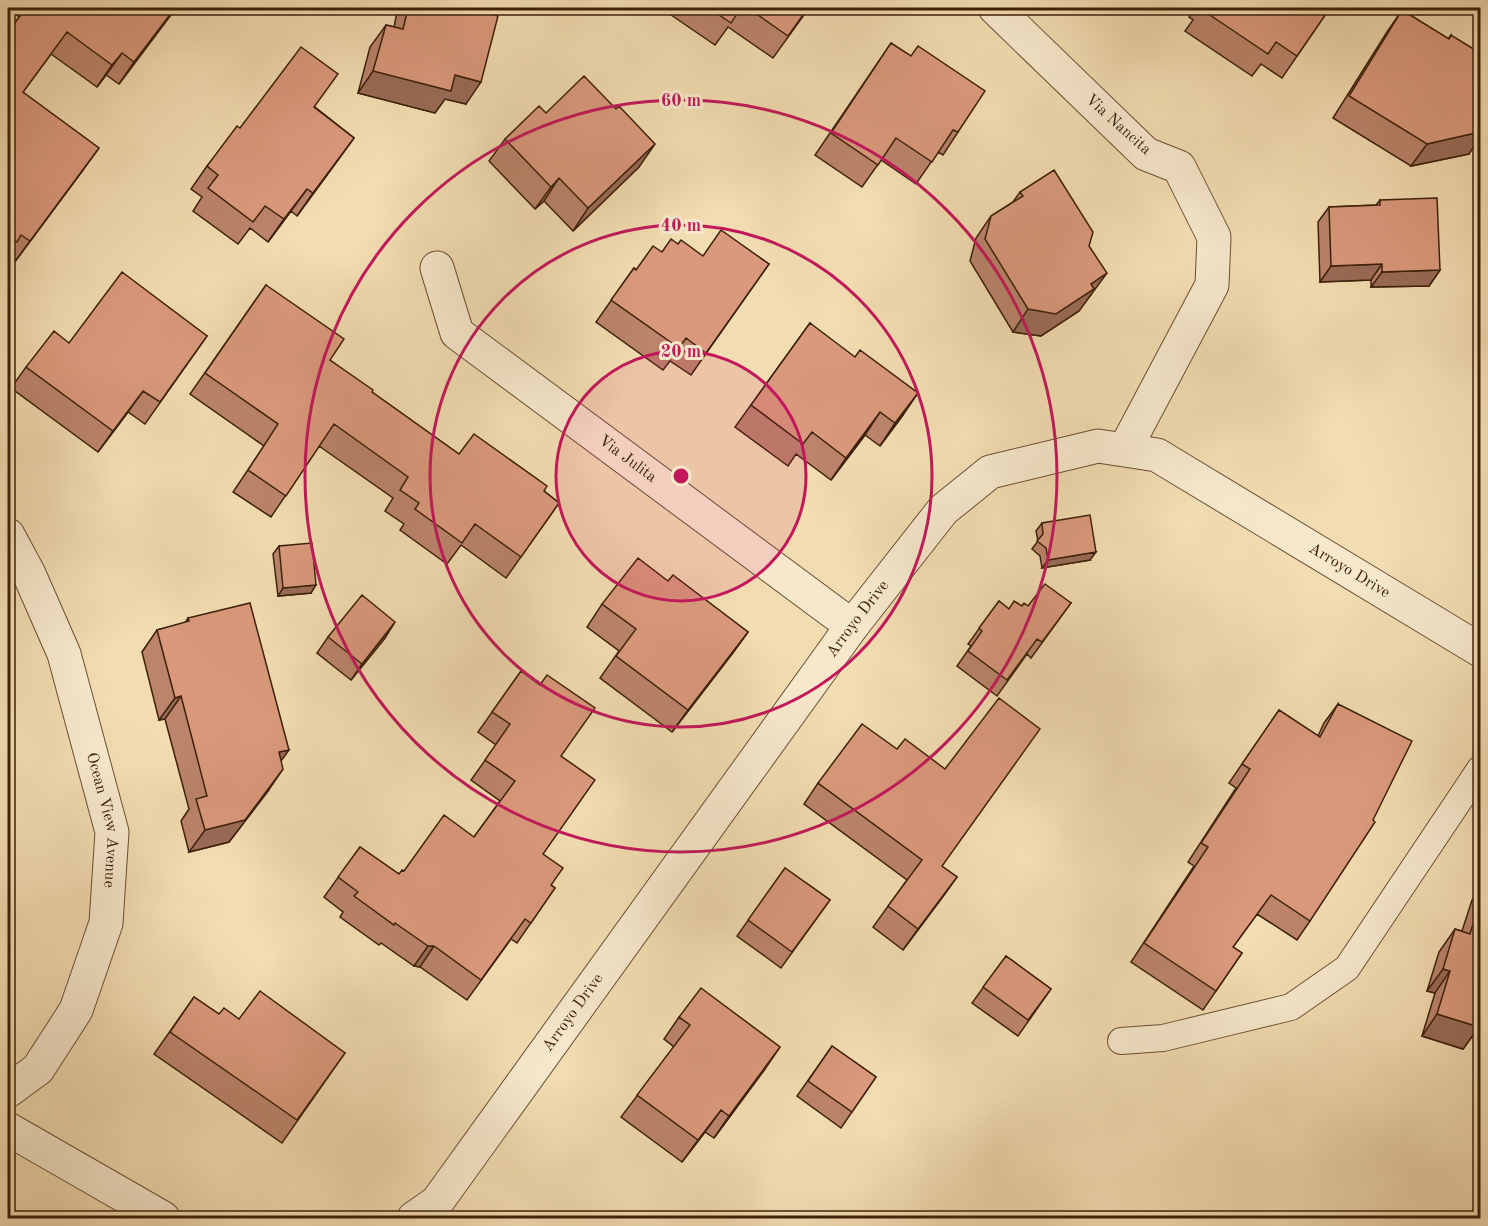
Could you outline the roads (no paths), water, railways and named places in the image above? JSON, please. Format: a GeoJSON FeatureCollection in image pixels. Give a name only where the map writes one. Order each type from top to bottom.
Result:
{"type":"FeatureCollection","features":[{"type":"Feature","properties":{"kind":"street","name":"Via Nancita"},"geometry":{"type":"LineString","coordinates":[[995,8],[1146,154],[1179,167],[1214,237],[1212,285],[1125,449]]}},
{"type":"Feature","properties":{"kind":"street","name":"Via Julita"},"geometry":{"type":"LineString","coordinates":[[437,268],[457,333],[852,626]]}},
{"type":"Feature","properties":{"kind":"street","name":"Arroyo Drive"},"geometry":{"type":"LineString","coordinates":[[414,1218],[437,1202],[852,626],[943,510],[990,472],[1098,446],[1157,455],[1480,650]]}},
{"type":"Feature","properties":{"kind":"street","name":"Ocean View Avenue"},"geometry":{"type":"LineString","coordinates":[[8,535],[29,574],[64,654],[112,832],[106,923],[76,1010],[38,1069],[8,1091]]}},
{"type":"Feature","properties":{"kind":"street"},"geometry":{"type":"LineString","coordinates":[[8,1129],[163,1218]]}},
{"type":"Feature","properties":{"kind":"lane"},"geometry":{"type":"LineString","coordinates":[[1121,1041],[1163,1038],[1291,1007],[1347,968],[1480,769]]}}]}
